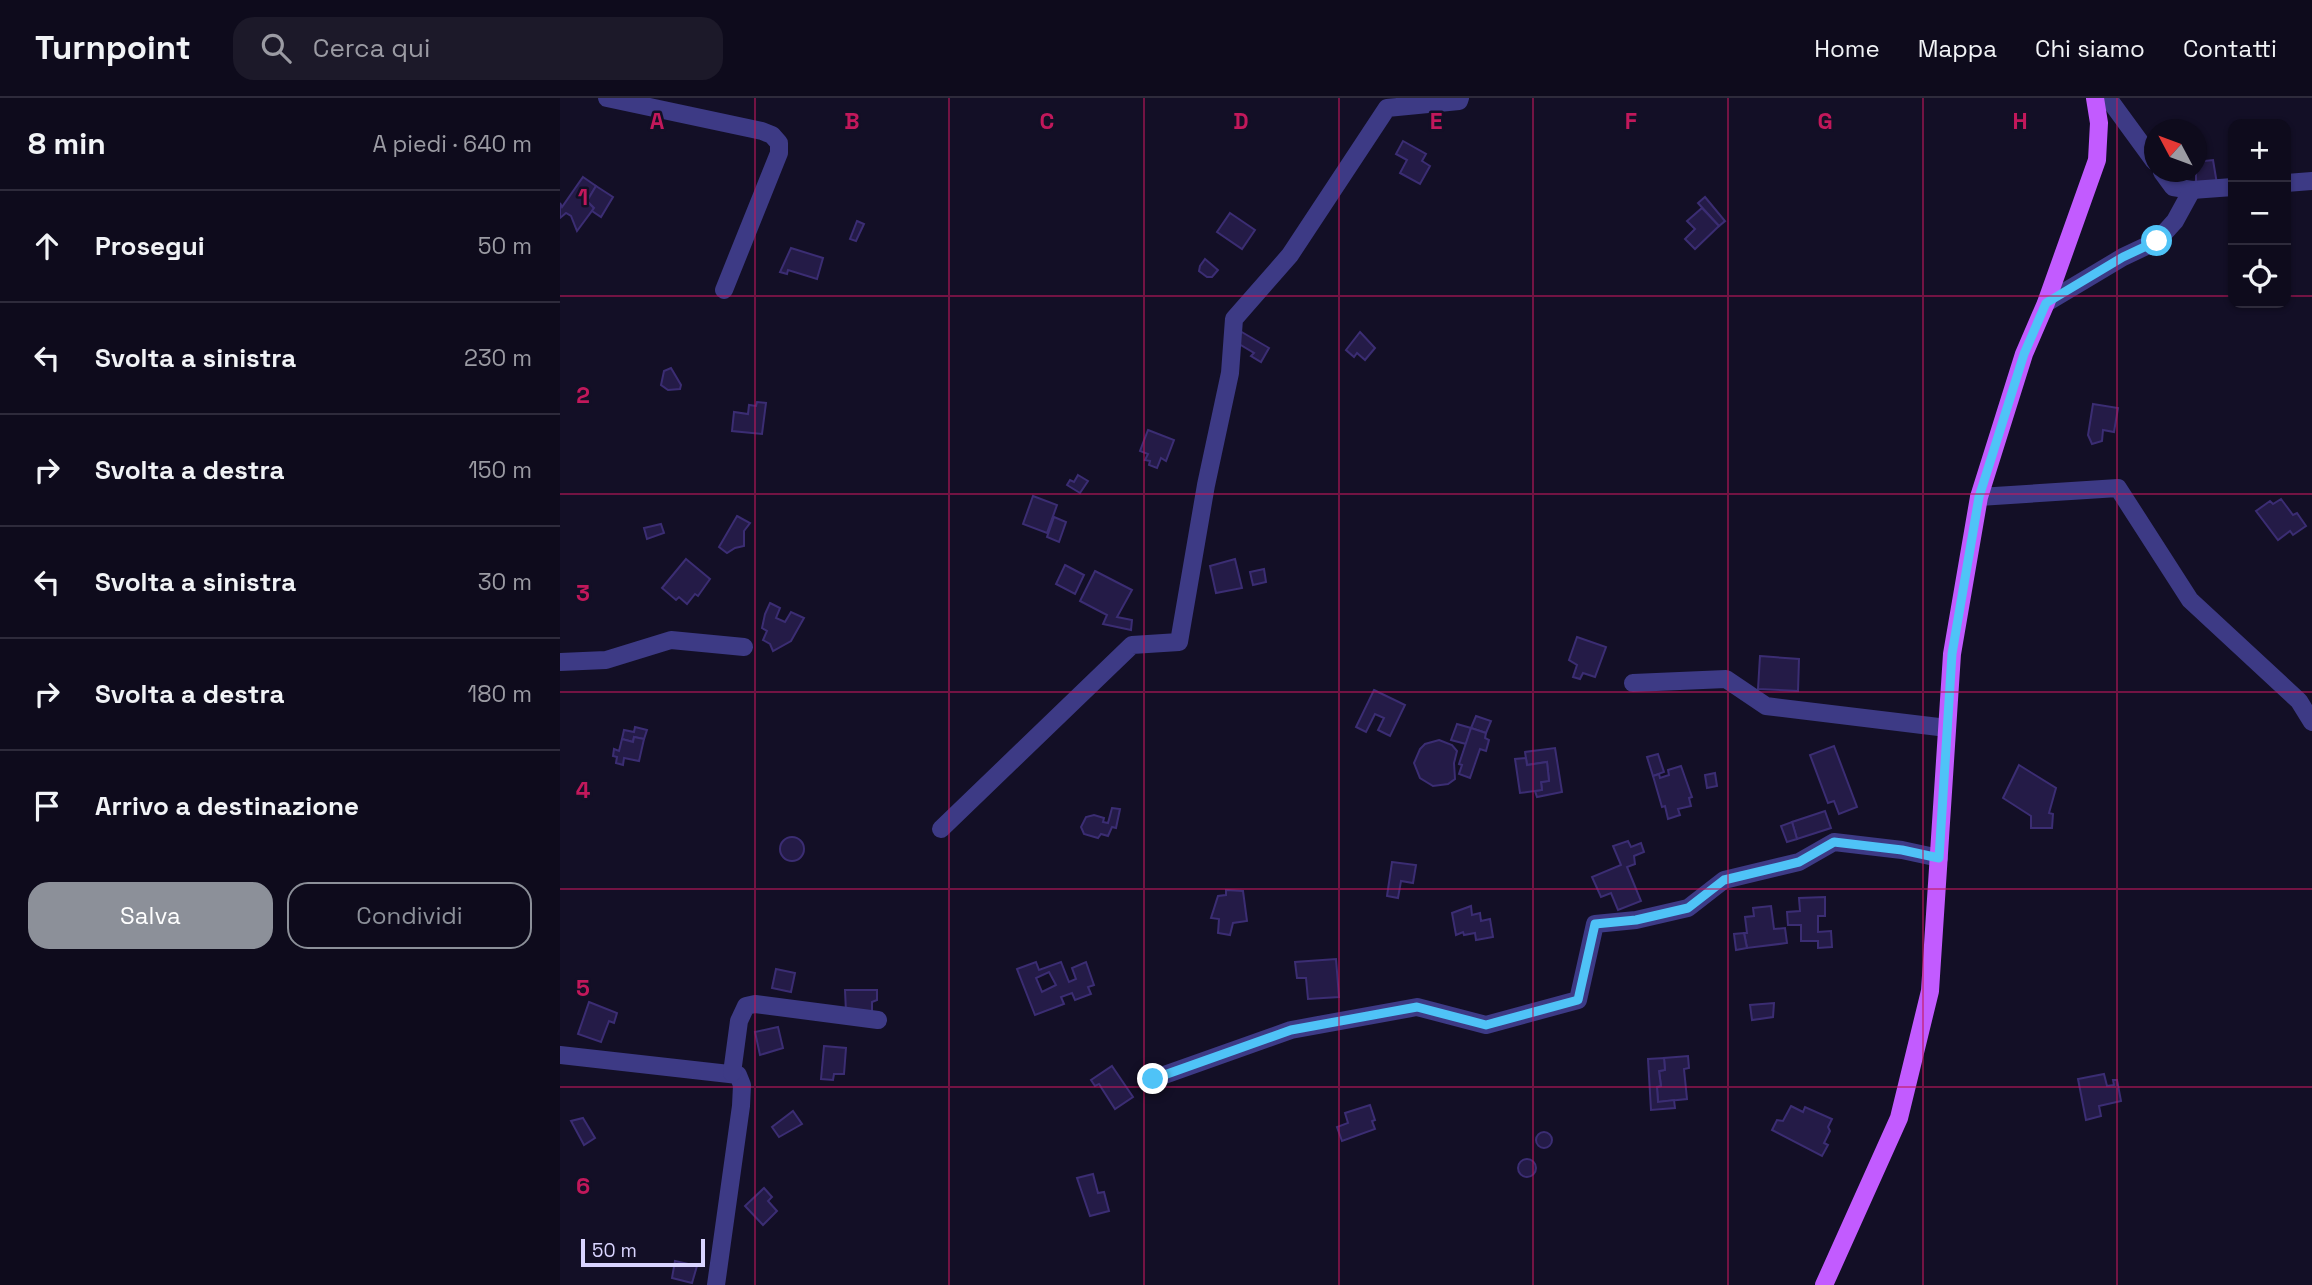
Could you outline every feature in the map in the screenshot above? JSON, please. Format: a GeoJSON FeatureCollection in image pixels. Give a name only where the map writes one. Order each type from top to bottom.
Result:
{"type":"FeatureCollection","features":[{"type":"Feature","properties":{"kind":"main road"},"geometry":{"type":"LineString","coordinates":[[1824,1285],[1899,1118],[1930,991],[1952,654],[1979,497],[2024,354],[2046,303],[2097,160],[2099,123],[2095,98]]}},
{"type":"Feature","properties":{"kind":"street"},"geometry":{"type":"LineString","coordinates":[[607,98],[762,131],[772,135],[779,143],[779,153],[724,290]]}},
{"type":"Feature","properties":{"kind":"street"},"geometry":{"type":"LineString","coordinates":[[941,829],[1132,645],[1179,642],[1206,485],[1230,373],[1234,319],[1290,255],[1387,108],[1460,98]]}},
{"type":"Feature","properties":{"kind":"street"},"geometry":{"type":"LineString","coordinates":[[2108,98],[2144,147]]}},
{"type":"Feature","properties":{"kind":"street"},"geometry":{"type":"LineString","coordinates":[[2291,183],[2312,181]]}},
{"type":"Feature","properties":{"kind":"street"},"geometry":{"type":"LineString","coordinates":[[2169,182],[2173,187],[2192,190],[2228,187]]}},
{"type":"Feature","properties":{"kind":"street"},"geometry":{"type":"LineString","coordinates":[[2046,303],[2123,257],[2157,241],[2175,221],[2192,190]]}},
{"type":"Feature","properties":{"kind":"street"},"geometry":{"type":"LineString","coordinates":[[1979,497],[2118,488],[2190,600],[2299,701],[2312,722]]}},
{"type":"Feature","properties":{"kind":"street"},"geometry":{"type":"LineString","coordinates":[[560,662],[606,660],[671,640],[744,648]]}},
{"type":"Feature","properties":{"kind":"street"},"geometry":{"type":"LineString","coordinates":[[1633,683],[1726,679],[1766,706],[1947,728]]}},
{"type":"Feature","properties":{"kind":"street"},"geometry":{"type":"LineString","coordinates":[[1153,1079],[1291,1030],[1417,1007],[1486,1025],[1578,1000],[1595,924],[1636,920],[1688,908],[1724,880],[1799,862],[1834,842],[1902,850],[1939,858]]}},
{"type":"Feature","properties":{"kind":"street"},"geometry":{"type":"LineString","coordinates":[[732,1073],[739,1020],[746,1006],[755,1004],[878,1020]]}},
{"type":"Feature","properties":{"kind":"street"},"geometry":{"type":"LineString","coordinates":[[560,1055],[738,1075],[741,1106],[716,1285]]}},
{"type":"Feature","properties":{"kind":"building"},"geometry":{"type":"Polygon","coordinates":[[[1403,141],[1426,154],[1422,161],[1430,166],[1420,184],[1400,173],[1407,160],[1396,154],[1403,141]]]}},
{"type":"Feature","properties":{"kind":"building"},"geometry":{"type":"Polygon","coordinates":[[[2213,160],[2217,184],[2196,187],[2196,182],[2207,182],[2207,161],[2213,160]]]}},
{"type":"Feature","properties":{"kind":"building"},"geometry":{"type":"Polygon","coordinates":[[[583,177],[596,186],[587,201],[594,208],[577,231],[571,216],[566,213],[560,218],[560,203],[562,207],[583,177]]]}},
{"type":"Feature","properties":{"kind":"building"},"geometry":{"type":"Polygon","coordinates":[[[596,186],[613,197],[601,217],[592,211],[594,208],[587,201],[596,186]]]}},
{"type":"Feature","properties":{"kind":"building"},"geometry":{"type":"Polygon","coordinates":[[[1705,197],[1725,221],[1719,226],[1698,203],[1705,197]]]}},
{"type":"Feature","properties":{"kind":"building"},"geometry":{"type":"Polygon","coordinates":[[[1702,208],[1719,226],[1695,249],[1685,239],[1695,229],[1687,221],[1702,208]]]}},
{"type":"Feature","properties":{"kind":"building"},"geometry":{"type":"Polygon","coordinates":[[[1230,213],[1255,230],[1242,249],[1217,232],[1230,213]]]}},
{"type":"Feature","properties":{"kind":"building"},"geometry":{"type":"Polygon","coordinates":[[[857,221],[864,224],[856,241],[850,239],[857,221]]]}},
{"type":"Feature","properties":{"kind":"building"},"geometry":{"type":"Polygon","coordinates":[[[791,248],[823,258],[817,279],[788,270],[787,274],[780,272],[791,248]]]}},
{"type":"Feature","properties":{"kind":"building"},"geometry":{"type":"Polygon","coordinates":[[[1205,259],[1218,270],[1212,277],[1199,271],[1205,259]]]}},
{"type":"Feature","properties":{"kind":"building"},"geometry":{"type":"Polygon","coordinates":[[[1240,331],[1269,348],[1261,362],[1251,356],[1254,353],[1234,341],[1240,331]]]}},
{"type":"Feature","properties":{"kind":"building"},"geometry":{"type":"Polygon","coordinates":[[[1360,332],[1375,348],[1365,360],[1357,353],[1354,357],[1346,350],[1360,332]]]}},
{"type":"Feature","properties":{"kind":"building"},"geometry":{"type":"Polygon","coordinates":[[[671,368],[681,385],[680,389],[668,390],[661,385],[664,371],[671,368]]]}},
{"type":"Feature","properties":{"kind":"building"},"geometry":{"type":"Polygon","coordinates":[[[757,402],[766,403],[762,434],[732,431],[734,412],[748,414],[749,405],[756,406],[757,402]]]}},
{"type":"Feature","properties":{"kind":"building"},"geometry":{"type":"Polygon","coordinates":[[[2093,404],[2118,408],[2114,432],[2103,430],[2102,441],[2092,444],[2088,435],[2093,404]]]}},
{"type":"Feature","properties":{"kind":"building"},"geometry":{"type":"Polygon","coordinates":[[[1148,430],[1174,440],[1166,461],[1161,458],[1157,468],[1145,460],[1148,454],[1140,451],[1148,430]]]}},
{"type":"Feature","properties":{"kind":"building"},"geometry":{"type":"Polygon","coordinates":[[[1078,475],[1088,481],[1080,493],[1067,485],[1070,480],[1074,482],[1078,475]]]}},
{"type":"Feature","properties":{"kind":"building"},"geometry":{"type":"Polygon","coordinates":[[[1033,496],[1057,505],[1047,533],[1023,524],[1033,496]]]}},
{"type":"Feature","properties":{"kind":"building"},"geometry":{"type":"Polygon","coordinates":[[[2281,499],[2293,515],[2297,513],[2306,526],[2293,535],[2290,531],[2278,540],[2256,511],[2270,501],[2273,504],[2281,499]]]}},
{"type":"Feature","properties":{"kind":"building"},"geometry":{"type":"Polygon","coordinates":[[[737,516],[750,523],[744,531],[744,546],[727,553],[719,547],[737,516]]]}},
{"type":"Feature","properties":{"kind":"building"},"geometry":{"type":"Polygon","coordinates":[[[1054,517],[1066,522],[1059,542],[1047,537],[1054,517]]]}},
{"type":"Feature","properties":{"kind":"building"},"geometry":{"type":"Polygon","coordinates":[[[661,524],[664,533],[647,539],[644,528],[661,524]]]}},
{"type":"Feature","properties":{"kind":"building"},"geometry":{"type":"Polygon","coordinates":[[[686,559],[710,579],[698,596],[695,594],[687,604],[679,597],[676,600],[662,588],[686,559]]]}},
{"type":"Feature","properties":{"kind":"building"},"geometry":{"type":"Polygon","coordinates":[[[1235,559],[1242,588],[1216,593],[1210,566],[1235,559]]]}},
{"type":"Feature","properties":{"kind":"building"},"geometry":{"type":"Polygon","coordinates":[[[1065,565],[1084,575],[1075,594],[1056,584],[1065,565]]]}},
{"type":"Feature","properties":{"kind":"building"},"geometry":{"type":"Polygon","coordinates":[[[1264,569],[1266,582],[1253,585],[1250,572],[1264,569]]]}},
{"type":"Feature","properties":{"kind":"building"},"geometry":{"type":"Polygon","coordinates":[[[1095,571],[1132,590],[1117,617],[1132,620],[1131,630],[1103,624],[1107,615],[1080,601],[1095,571]]]}},
{"type":"Feature","properties":{"kind":"building"},"geometry":{"type":"Polygon","coordinates":[[[770,603],[780,608],[776,618],[785,622],[791,612],[804,618],[791,641],[773,651],[770,644],[763,640],[767,631],[762,628],[770,603]]]}},
{"type":"Feature","properties":{"kind":"building"},"geometry":{"type":"Polygon","coordinates":[[[1577,637],[1606,647],[1595,677],[1583,673],[1580,679],[1573,677],[1577,665],[1569,660],[1577,637]]]}},
{"type":"Feature","properties":{"kind":"building"},"geometry":{"type":"Polygon","coordinates":[[[1760,656],[1799,659],[1798,691],[1758,689],[1760,656]]]}},
{"type":"Feature","properties":{"kind":"building"},"geometry":{"type":"Polygon","coordinates":[[[1374,690],[1405,705],[1390,736],[1378,730],[1384,718],[1375,714],[1366,732],[1356,727],[1374,690]]]}},
{"type":"Feature","properties":{"kind":"building"},"geometry":{"type":"Polygon","coordinates":[[[1476,716],[1491,721],[1486,733],[1471,728],[1476,716]]]}},
{"type":"Feature","properties":{"kind":"building"},"geometry":{"type":"Polygon","coordinates":[[[1457,724],[1471,728],[1466,744],[1451,740],[1457,724]]]}},
{"type":"Feature","properties":{"kind":"building"},"geometry":{"type":"Polygon","coordinates":[[[635,727],[647,730],[644,739],[634,737],[633,742],[622,739],[624,730],[634,732],[635,727]]]}},
{"type":"Feature","properties":{"kind":"building"},"geometry":{"type":"Polygon","coordinates":[[[1471,728],[1486,733],[1485,738],[1489,740],[1486,751],[1480,749],[1470,778],[1459,774],[1462,765],[1459,764],[1471,728]]]}},
{"type":"Feature","properties":{"kind":"building"},"geometry":{"type":"Polygon","coordinates":[[[634,737],[644,739],[639,761],[624,758],[623,765],[616,763],[614,749],[619,751],[622,739],[633,742],[634,737]]]}},
{"type":"Feature","properties":{"kind":"building"},"geometry":{"type":"Polygon","coordinates":[[[1439,740],[1452,745],[1457,751],[1454,763],[1455,779],[1448,784],[1433,786],[1420,778],[1414,763],[1425,744],[1439,740]]]}},
{"type":"Feature","properties":{"kind":"building"},"geometry":{"type":"Polygon","coordinates":[[[1834,746],[1857,807],[1839,814],[1834,801],[1828,803],[1810,755],[1834,746]]]}},
{"type":"Feature","properties":{"kind":"building"},"geometry":{"type":"Polygon","coordinates":[[[1555,748],[1562,792],[1537,797],[1535,791],[1542,790],[1541,782],[1549,781],[1547,762],[1527,765],[1525,752],[1555,748]]]}},
{"type":"Feature","properties":{"kind":"building"},"geometry":{"type":"Polygon","coordinates":[[[1658,754],[1664,772],[1653,776],[1647,757],[1658,754]]]}},
{"type":"Feature","properties":{"kind":"building"},"geometry":{"type":"Polygon","coordinates":[[[1526,758],[1527,765],[1547,762],[1549,781],[1541,782],[1542,790],[1520,793],[1515,759],[1526,758]]]}},
{"type":"Feature","properties":{"kind":"building"},"geometry":{"type":"Polygon","coordinates":[[[2019,765],[2056,788],[2049,813],[2053,814],[2052,828],[2031,828],[2031,816],[2003,798],[2019,765]]]}},
{"type":"Feature","properties":{"kind":"building"},"geometry":{"type":"Polygon","coordinates":[[[1681,766],[1692,797],[1689,798],[1691,806],[1678,809],[1680,815],[1668,819],[1653,776],[1659,774],[1660,778],[1669,775],[1668,770],[1681,766]]]}},
{"type":"Feature","properties":{"kind":"building"},"geometry":{"type":"Polygon","coordinates":[[[1715,773],[1717,786],[1707,788],[1705,775],[1715,773]]]}},
{"type":"Feature","properties":{"kind":"building"},"geometry":{"type":"Polygon","coordinates":[[[1112,808],[1120,809],[1116,828],[1112,827],[1108,836],[1101,834],[1098,838],[1084,834],[1081,827],[1086,817],[1094,815],[1104,818],[1103,822],[1108,823],[1112,808]]]}},
{"type":"Feature","properties":{"kind":"building"},"geometry":{"type":"Polygon","coordinates":[[[1825,811],[1831,828],[1797,839],[1792,822],[1825,811]]]}},
{"type":"Feature","properties":{"kind":"building"},"geometry":{"type":"Polygon","coordinates":[[[1792,822],[1797,839],[1787,842],[1781,826],[1792,822]]]}},
{"type":"Feature","properties":{"kind":"building"},"geometry":{"type":"Polygon","coordinates":[[[792,837],[800,841],[804,849],[800,857],[792,861],[784,857],[780,849],[784,841],[792,837]]]}},
{"type":"Feature","properties":{"kind":"building"},"geometry":{"type":"Polygon","coordinates":[[[1628,841],[1631,847],[1641,843],[1644,852],[1634,856],[1635,864],[1627,867],[1641,901],[1618,910],[1611,893],[1601,897],[1592,877],[1621,865],[1613,846],[1628,841]]]}},
{"type":"Feature","properties":{"kind":"building"},"geometry":{"type":"Polygon","coordinates":[[[1392,862],[1416,865],[1413,883],[1401,881],[1398,898],[1387,896],[1392,862]]]}},
{"type":"Feature","properties":{"kind":"building"},"geometry":{"type":"Polygon","coordinates":[[[1226,890],[1243,891],[1247,921],[1233,923],[1230,935],[1218,933],[1219,919],[1211,918],[1218,896],[1226,895],[1226,890]]]}},
{"type":"Feature","properties":{"kind":"building"},"geometry":{"type":"Polygon","coordinates":[[[1825,897],[1825,916],[1818,916],[1818,932],[1831,931],[1832,947],[1818,948],[1818,941],[1801,941],[1801,925],[1788,925],[1787,912],[1800,911],[1799,898],[1825,897]]]}},
{"type":"Feature","properties":{"kind":"building"},"geometry":{"type":"Polygon","coordinates":[[[1471,906],[1472,915],[1480,913],[1481,921],[1490,919],[1493,937],[1476,940],[1475,933],[1464,935],[1463,932],[1456,935],[1452,913],[1471,906]]]}},
{"type":"Feature","properties":{"kind":"building"},"geometry":{"type":"Polygon","coordinates":[[[1771,906],[1774,929],[1785,928],[1787,943],[1747,948],[1745,917],[1754,916],[1753,908],[1771,906]]]}},
{"type":"Feature","properties":{"kind":"building"},"geometry":{"type":"Polygon","coordinates":[[[1744,933],[1747,948],[1736,950],[1734,934],[1744,933]]]}},
{"type":"Feature","properties":{"kind":"building"},"geometry":{"type":"Polygon","coordinates":[[[1336,959],[1339,997],[1308,999],[1306,978],[1297,978],[1295,962],[1336,959]]]}},
{"type":"Feature","properties":{"kind":"building"},"geometry":{"type":"Polygon","coordinates":[[[1036,962],[1039,970],[1061,962],[1069,982],[1076,979],[1072,968],[1086,962],[1094,985],[1088,987],[1091,994],[1075,1000],[1072,993],[1061,997],[1064,1004],[1035,1015],[1017,969],[1036,962]],[[1049,972],[1036,978],[1042,992],[1056,985],[1049,972]]]}},
{"type":"Feature","properties":{"kind":"building"},"geometry":{"type":"Polygon","coordinates":[[[776,969],[795,973],[791,992],[772,988],[776,969]]]}},
{"type":"Feature","properties":{"kind":"building"},"geometry":{"type":"Polygon","coordinates":[[[845,990],[877,990],[877,1000],[872,1002],[872,1012],[846,1012],[845,990]]]}},
{"type":"Feature","properties":{"kind":"building"},"geometry":{"type":"Polygon","coordinates":[[[589,1002],[617,1013],[614,1023],[609,1021],[601,1042],[578,1034],[589,1002]]]}},
{"type":"Feature","properties":{"kind":"building"},"geometry":{"type":"Polygon","coordinates":[[[1774,1003],[1773,1017],[1752,1020],[1750,1005],[1774,1003]]]}},
{"type":"Feature","properties":{"kind":"building"},"geometry":{"type":"Polygon","coordinates":[[[778,1027],[783,1048],[760,1055],[755,1032],[778,1027]]]}},
{"type":"Feature","properties":{"kind":"building"},"geometry":{"type":"Polygon","coordinates":[[[824,1046],[846,1048],[844,1074],[834,1074],[833,1080],[821,1079],[824,1046]]]}},
{"type":"Feature","properties":{"kind":"building"},"geometry":{"type":"Polygon","coordinates":[[[1688,1056],[1689,1068],[1684,1069],[1687,1099],[1658,1102],[1657,1087],[1661,1086],[1659,1071],[1665,1070],[1664,1058],[1688,1056]]]}},
{"type":"Feature","properties":{"kind":"building"},"geometry":{"type":"Polygon","coordinates":[[[1664,1058],[1665,1070],[1659,1071],[1661,1086],[1657,1087],[1658,1102],[1674,1100],[1675,1108],[1651,1110],[1648,1059],[1664,1058]]]}},
{"type":"Feature","properties":{"kind":"building"},"geometry":{"type":"Polygon","coordinates":[[[1112,1066],[1133,1097],[1115,1109],[1099,1084],[1095,1086],[1091,1080],[1112,1066]]]}},
{"type":"Feature","properties":{"kind":"building"},"geometry":{"type":"Polygon","coordinates":[[[2104,1074],[2107,1086],[2114,1085],[2113,1080],[2117,1080],[2121,1101],[2099,1106],[2101,1116],[2086,1120],[2078,1079],[2104,1074]]]}},
{"type":"Feature","properties":{"kind":"building"},"geometry":{"type":"Polygon","coordinates":[[[1370,1105],[1375,1129],[1342,1141],[1337,1127],[1348,1123],[1345,1113],[1370,1105]]]}},
{"type":"Feature","properties":{"kind":"building"},"geometry":{"type":"Polygon","coordinates":[[[1791,1106],[1803,1112],[1805,1107],[1832,1119],[1824,1143],[1828,1145],[1822,1156],[1772,1130],[1777,1120],[1783,1121],[1791,1106]]]}},
{"type":"Feature","properties":{"kind":"building"},"geometry":{"type":"Polygon","coordinates":[[[793,1111],[802,1124],[779,1137],[772,1127],[793,1111]]]}},
{"type":"Feature","properties":{"kind":"building"},"geometry":{"type":"Polygon","coordinates":[[[583,1118],[595,1138],[584,1145],[571,1121],[583,1118]]]}},
{"type":"Feature","properties":{"kind":"building"},"geometry":{"type":"Polygon","coordinates":[[[1544,1132],[1550,1134],[1550,1146],[1544,1148],[1538,1146],[1536,1140],[1538,1134],[1544,1132]]]}},
{"type":"Feature","properties":{"kind":"building"},"geometry":{"type":"Polygon","coordinates":[[[1527,1159],[1533,1162],[1536,1168],[1533,1174],[1527,1177],[1521,1174],[1518,1168],[1521,1162],[1527,1159]]]}},
{"type":"Feature","properties":{"kind":"building"},"geometry":{"type":"Polygon","coordinates":[[[1093,1174],[1098,1193],[1104,1192],[1109,1211],[1090,1216],[1077,1178],[1093,1174]]]}},
{"type":"Feature","properties":{"kind":"building"},"geometry":{"type":"Polygon","coordinates":[[[764,1188],[772,1197],[768,1201],[777,1211],[763,1225],[745,1206],[764,1188]]]}},
{"type":"Feature","properties":{"kind":"building"},"geometry":{"type":"Polygon","coordinates":[[[675,1261],[697,1266],[692,1283],[672,1278],[675,1261]]]}},
{"type":"Feature","properties":{"kind":"route"},"geometry":{"type":"LineString","coordinates":[[1153,1079],[1291,1030],[1417,1007],[1486,1025],[1578,1000],[1595,924],[1636,920],[1688,908],[1724,880],[1799,862],[1834,842],[1902,850],[1939,858],[1952,654],[1979,497],[2024,354],[2046,303],[2123,257],[2157,241]]}}]}
